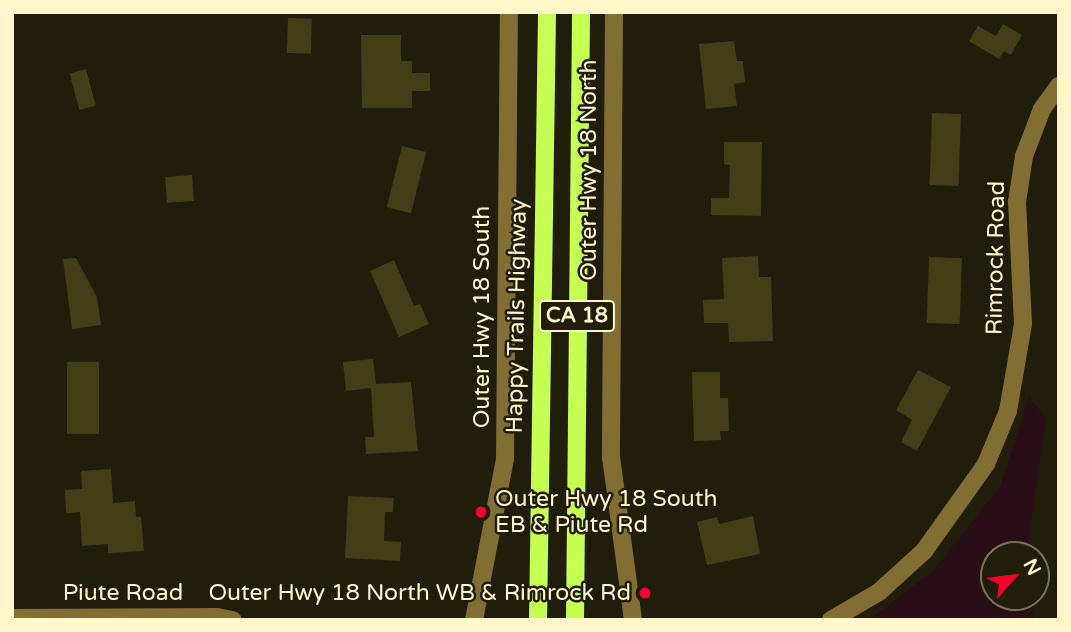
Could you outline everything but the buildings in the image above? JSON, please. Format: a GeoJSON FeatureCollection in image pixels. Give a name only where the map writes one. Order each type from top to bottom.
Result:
{"type":"FeatureCollection","features":[{"type":"Feature","properties":{"kind":"main road","name":"Happy Trails Highway"},"geometry":{"type":"LineString","coordinates":[[538,620],[547,12]]}},
{"type":"Feature","properties":{"kind":"main road","name":"CA 18"},"geometry":{"type":"LineString","coordinates":[[575,620],[581,12]]}},
{"type":"Feature","properties":{"kind":"street","name":"Outer Hwy 18 South"},"geometry":{"type":"LineString","coordinates":[[474,620],[505,459],[509,12]]}},
{"type":"Feature","properties":{"kind":"street","name":"Outer Hwy 18 North"},"geometry":{"type":"LineString","coordinates":[[614,12],[611,457],[632,620]]}},
{"type":"Feature","properties":{"kind":"street","name":"Rimrock Road"},"geometry":{"type":"LineString","coordinates":[[831,620],[879,592],[923,551],[986,464],[1008,411],[1023,324],[1017,202],[1024,156],[1042,109],[1059,86]]}},
{"type":"Feature","properties":{"kind":"street","name":"Piute Road"},"geometry":{"type":"LineString","coordinates":[[12,618],[233,620]]}},
{"type":"Feature","properties":{"kind":"shaded area"},"geometry":{"type":"Polygon","coordinates":[[[1029,397],[1046,419],[1029,541],[980,541],[980,611],[1034,611],[1034,620],[869,620],[933,571],[1000,487],[1029,397]]]}},
{"type":"Feature","properties":{"kind":"place","name":"Outer Hwy 18 South EB & Piute Rd"},"geometry":{"type":"Point","coordinates":[481,512]}},
{"type":"Feature","properties":{"kind":"place","name":"Outer Hwy 18 North WB & Rimrock Rd"},"geometry":{"type":"Point","coordinates":[645,593]}}]}
